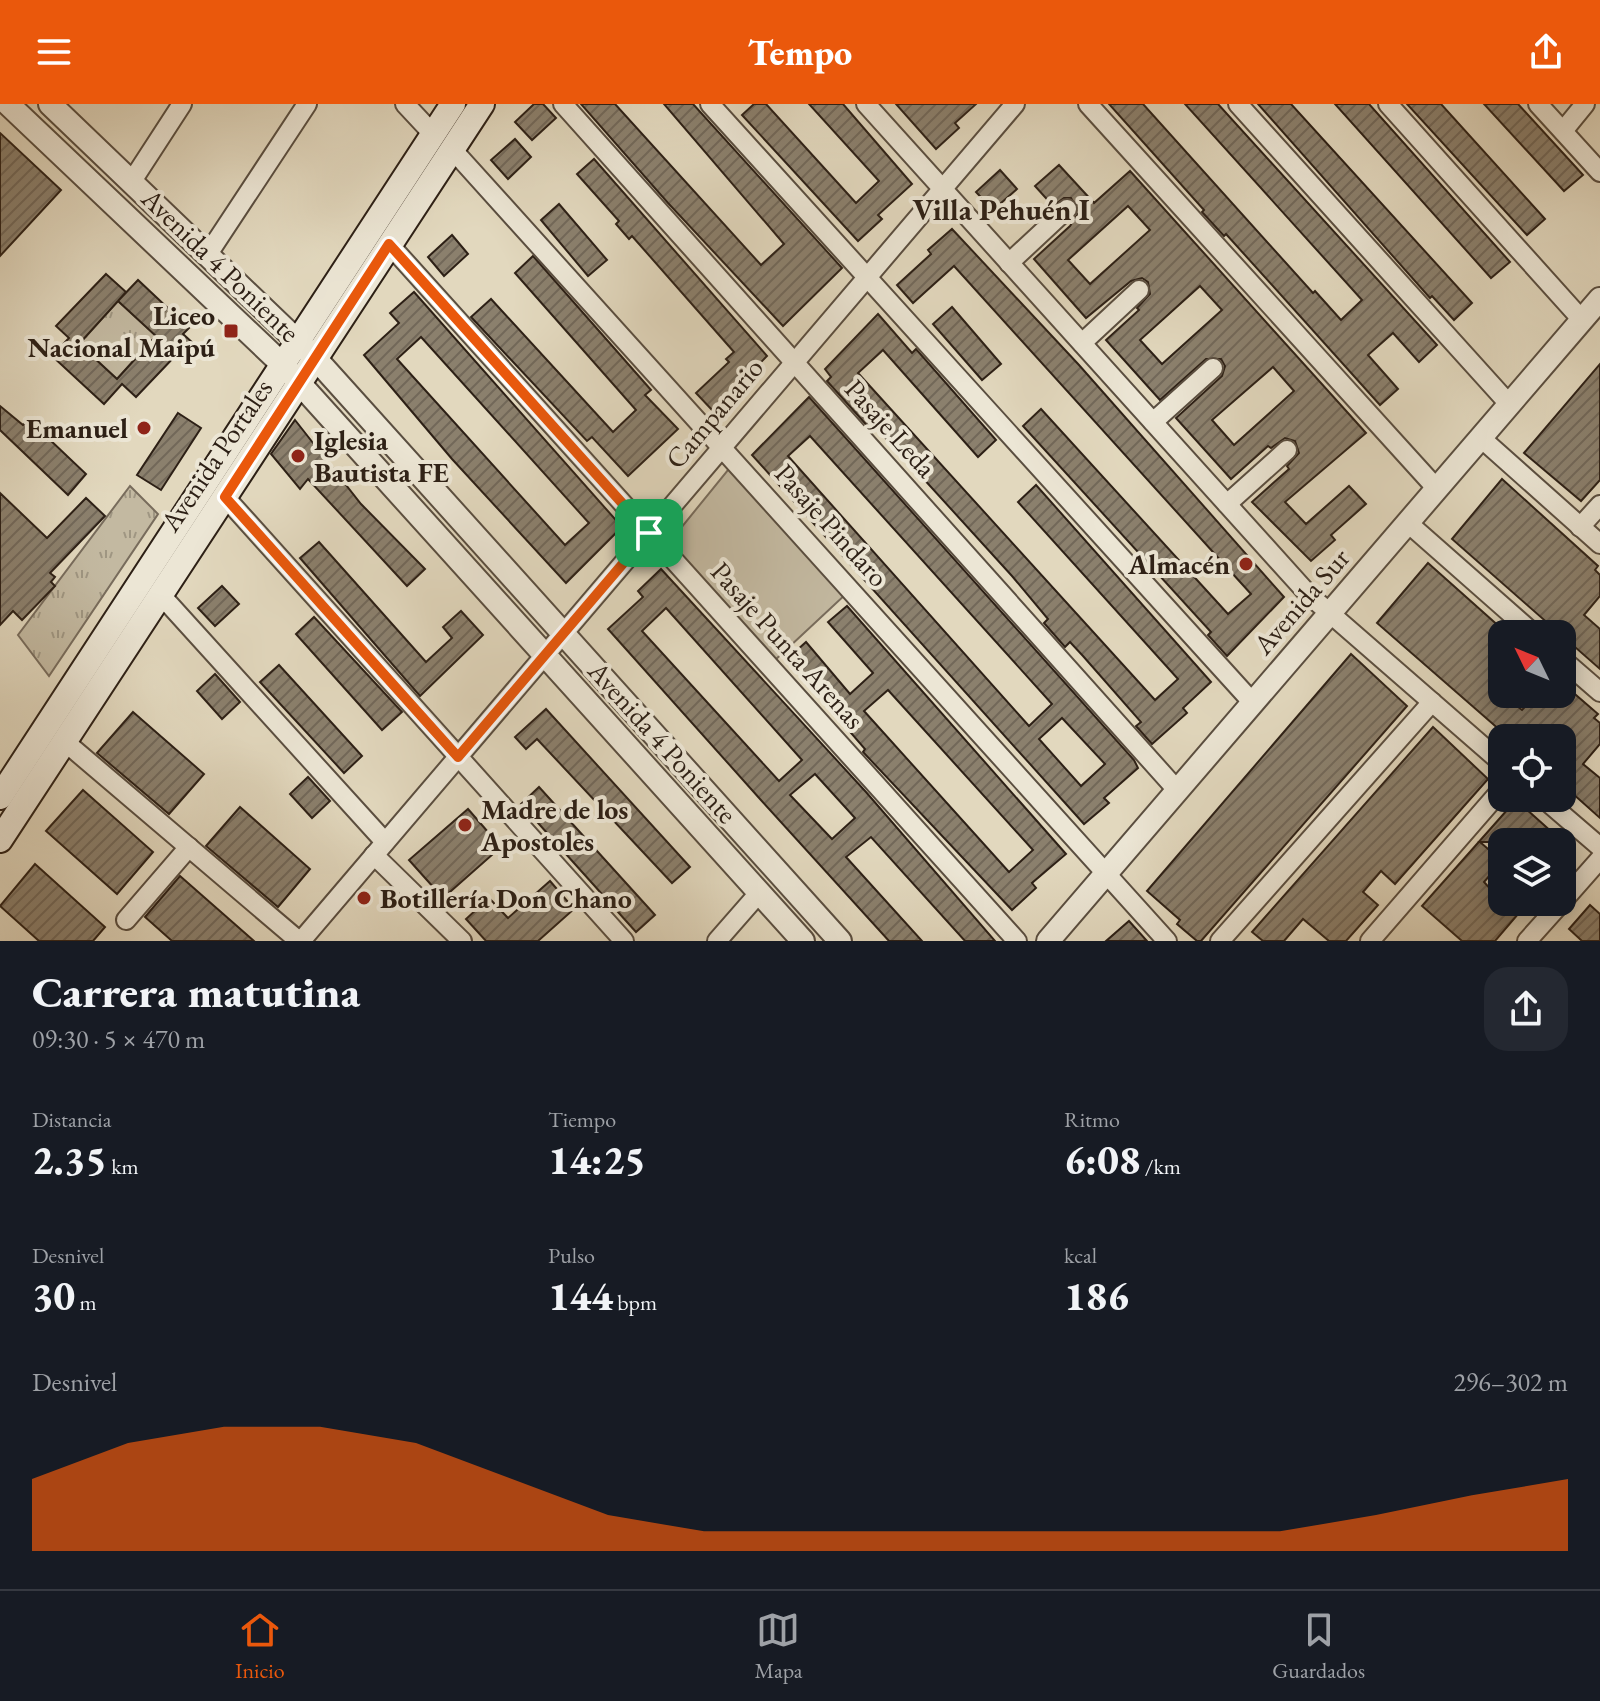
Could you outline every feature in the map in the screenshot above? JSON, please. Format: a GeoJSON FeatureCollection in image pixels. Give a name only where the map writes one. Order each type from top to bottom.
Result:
{"type":"FeatureCollection","features":[{"type":"Feature","properties":{"kind":"main road","name":"Avenida Portales"},"geometry":{"type":"LineString","coordinates":[[0,840],[389,244],[443,142],[453,104]]}},
{"type":"Feature","properties":{"kind":"main road","name":"Avenida Portales"},"geometry":{"type":"LineString","coordinates":[[0,797],[299,341],[443,142],[482,104]]}},
{"type":"Feature","properties":{"kind":"street","name":"Avenida 4 Poniente"},"geometry":{"type":"LineString","coordinates":[[8,104],[283,365],[803,941]]}},
{"type":"Feature","properties":{"kind":"street"},"geometry":{"type":"LineString","coordinates":[[132,181],[182,104]]}},
{"type":"Feature","properties":{"kind":"street"},"geometry":{"type":"LineString","coordinates":[[208,254],[307,104]]}},
{"type":"Feature","properties":{"kind":"street","name":"Pasaje Pindaro"},"geometry":{"type":"LineString","coordinates":[[405,104],[723,446],[1167,941]]}},
{"type":"Feature","properties":{"kind":"street","name":"Pasaje Leda"},"geometry":{"type":"LineString","coordinates":[[563,104],[1177,790]]}},
{"type":"Feature","properties":{"kind":"street"},"geometry":{"type":"LineString","coordinates":[[710,104],[1253,703]]}},
{"type":"Feature","properties":{"kind":"street"},"geometry":{"type":"LineString","coordinates":[[866,104],[1227,504],[1330,613],[1488,751]]}},
{"type":"Feature","properties":{"kind":"street","name":"Campanario"},"geometry":{"type":"LineString","coordinates":[[300,941],[1015,104]]}},
{"type":"Feature","properties":{"kind":"street"},"geometry":{"type":"LineString","coordinates":[[1088,104],[1437,489]]}},
{"type":"Feature","properties":{"kind":"street"},"geometry":{"type":"LineString","coordinates":[[1238,104],[1509,404]]}},
{"type":"Feature","properties":{"kind":"street"},"geometry":{"type":"LineString","coordinates":[[1388,104],[1582,320]]}},
{"type":"Feature","properties":{"kind":"street"},"geometry":{"type":"LineString","coordinates":[[1538,104],[1600,172]]}},
{"type":"Feature","properties":{"kind":"street"},"geometry":{"type":"LineString","coordinates":[[1563,131],[1585,104]]}},
{"type":"Feature","properties":{"kind":"street","name":"Avenida 4 Poniente"},"geometry":{"type":"LineString","coordinates":[[56,106],[316,359],[840,941]]}},
{"type":"Feature","properties":{"kind":"street"},"geometry":{"type":"LineString","coordinates":[[1009,263],[1067,209]]}},
{"type":"Feature","properties":{"kind":"street","name":"Pasaje Punta Arenas"},"geometry":{"type":"LineString","coordinates":[[389,244],[1017,941]]}},
{"type":"Feature","properties":{"kind":"street"},"geometry":{"type":"LineString","coordinates":[[1082,343],[1139,290]]}},
{"type":"Feature","properties":{"kind":"street","name":"Avenida Sur"},"geometry":{"type":"LineString","coordinates":[[1048,941],[1600,299]]}},
{"type":"Feature","properties":{"kind":"street"},"geometry":{"type":"LineString","coordinates":[[1153,422],[1213,368]]}},
{"type":"Feature","properties":{"kind":"street"},"geometry":{"type":"LineString","coordinates":[[1481,438],[1600,544]]}},
{"type":"Feature","properties":{"kind":"street"},"geometry":{"type":"LineString","coordinates":[[1227,504],[1287,450]]}},
{"type":"Feature","properties":{"kind":"street"},"geometry":{"type":"LineString","coordinates":[[225,497],[624,941]]}},
{"type":"Feature","properties":{"kind":"street"},"geometry":{"type":"LineString","coordinates":[[1580,527],[1600,505]]}},
{"type":"Feature","properties":{"kind":"street"},"geometry":{"type":"LineString","coordinates":[[1408,523],[1518,620]]}},
{"type":"Feature","properties":{"kind":"street"},"geometry":{"type":"LineString","coordinates":[[160,594],[462,941]]}},
{"type":"Feature","properties":{"kind":"street"},"geometry":{"type":"LineString","coordinates":[[1576,671],[1600,692]]}},
{"type":"Feature","properties":{"kind":"street"},"geometry":{"type":"LineString","coordinates":[[1220,941],[1432,702]]}},
{"type":"Feature","properties":{"kind":"street"},"geometry":{"type":"LineString","coordinates":[[64,741],[300,941]]}},
{"type":"Feature","properties":{"kind":"street"},"geometry":{"type":"LineString","coordinates":[[1370,941],[1488,805]]}},
{"type":"Feature","properties":{"kind":"street"},"geometry":{"type":"LineString","coordinates":[[1559,812],[1600,847]]}},
{"type":"Feature","properties":{"kind":"street"},"geometry":{"type":"LineString","coordinates":[[126,920],[189,847]]}},
{"type":"Feature","properties":{"kind":"street"},"geometry":{"type":"LineString","coordinates":[[1576,886],[1600,859]]}},
{"type":"Feature","properties":{"kind":"street"},"geometry":{"type":"LineString","coordinates":[[717,941],[759,893]]}},
{"type":"Feature","properties":{"kind":"street"},"geometry":{"type":"LineString","coordinates":[[1527,941],[1549,916]]}},
{"type":"Feature","properties":{"kind":"green space"},"geometry":{"type":"Polygon","coordinates":[[[118,301],[156,336],[117,379],[79,344],[118,301]]]}},
{"type":"Feature","properties":{"kind":"green space"},"geometry":{"type":"Polygon","coordinates":[[[732,465],[847,593],[774,661],[668,544],[732,465]]]}},
{"type":"Feature","properties":{"kind":"green space"},"geometry":{"type":"Polygon","coordinates":[[[130,486],[158,514],[49,676],[18,635],[130,486]]]}},
{"type":"Feature","properties":{"kind":"building"},"geometry":{"type":"Polygon","coordinates":[[[534,104],[543,104],[556,118],[532,140],[515,122],[534,104]]]}},
{"type":"Feature","properties":{"kind":"building"},"geometry":{"type":"Polygon","coordinates":[[[581,104],[615,104],[761,265],[784,244],[664,104],[693,104],[842,268],[783,326],[581,104]]]}},
{"type":"Feature","properties":{"kind":"building"},"geometry":{"type":"Polygon","coordinates":[[[754,104],[766,104],[856,203],[879,181],[809,104],[843,104],[912,184],[878,215],[882,219],[858,241],[742,115],[754,104]]]}},
{"type":"Feature","properties":{"kind":"building"},"geometry":{"type":"Polygon","coordinates":[[[896,104],[976,104],[955,123],[959,128],[936,149],[896,104]]]}},
{"type":"Feature","properties":{"kind":"building"},"geometry":{"type":"Polygon","coordinates":[[[1109,104],[1143,104],[1341,320],[1362,300],[1185,104],[1218,104],[1437,345],[1419,362],[1393,333],[1368,355],[1398,389],[1380,405],[1226,234],[1224,236],[1202,212],[1204,210],[1109,104]]]}},
{"type":"Feature","properties":{"kind":"building"},"geometry":{"type":"Polygon","coordinates":[[[1258,104],[1291,104],[1472,303],[1454,320],[1432,296],[1430,298],[1258,104]]]}},
{"type":"Feature","properties":{"kind":"building"},"geometry":{"type":"Polygon","coordinates":[[[1335,104],[1369,104],[1510,262],[1491,278],[1335,104]]]}},
{"type":"Feature","properties":{"kind":"building"},"geometry":{"type":"Polygon","coordinates":[[[1407,104],[1441,104],[1545,219],[1527,235],[1407,104]]]}},
{"type":"Feature","properties":{"kind":"building"},"geometry":{"type":"Polygon","coordinates":[[[1484,104],[1518,104],[1583,175],[1564,191],[1484,104]]]}},
{"type":"Feature","properties":{"kind":"building"},"geometry":{"type":"Polygon","coordinates":[[[0,133],[61,190],[0,256],[0,133]]]}},
{"type":"Feature","properties":{"kind":"building"},"geometry":{"type":"Polygon","coordinates":[[[515,139],[531,157],[508,179],[491,160],[515,139]]]}},
{"type":"Feature","properties":{"kind":"building"},"geometry":{"type":"Polygon","coordinates":[[[594,159],[767,356],[713,411],[696,393],[729,362],[726,359],[734,352],[632,236],[629,239],[616,224],[619,221],[577,174],[594,159]]]}},
{"type":"Feature","properties":{"kind":"building"},"geometry":{"type":"Polygon","coordinates":[[[1059,165],[1094,203],[1130,171],[1366,433],[1285,502],[1306,524],[1349,486],[1366,504],[1331,535],[1335,540],[1311,561],[1252,502],[1289,469],[1287,466],[1299,453],[1295,441],[1285,438],[1271,448],[1268,446],[1231,479],[1176,418],[1222,376],[1225,366],[1221,359],[1206,359],[1160,400],[1106,340],[1139,310],[1137,308],[1150,294],[1148,282],[1142,278],[1131,281],[1086,318],[1034,259],[1070,226],[1079,212],[1071,198],[1064,198],[1053,206],[1035,186],[1059,165]],[[1128,206],[1068,260],[1090,284],[1150,230],[1128,206]],[[1200,286],[1140,340],[1162,364],[1222,310],[1200,286]],[[1273,367],[1212,420],[1234,445],[1294,391],[1273,367]]]}},
{"type":"Feature","properties":{"kind":"building"},"geometry":{"type":"Polygon","coordinates":[[[1000,170],[1017,189],[993,210],[976,192],[1000,170]]]}},
{"type":"Feature","properties":{"kind":"building"},"geometry":{"type":"Polygon","coordinates":[[[559,204],[607,260],[588,276],[541,220],[559,204]]]}},
{"type":"Feature","properties":{"kind":"building"},"geometry":{"type":"Polygon","coordinates":[[[952,229],[1079,365],[1284,597],[1227,656],[1208,635],[1211,632],[1023,426],[1041,409],[1228,614],[1251,594],[954,266],[913,303],[897,285],[931,254],[928,250],[952,229]]]}},
{"type":"Feature","properties":{"kind":"building"},"geometry":{"type":"Polygon","coordinates":[[[452,235],[468,254],[444,276],[428,257],[452,235]]]}},
{"type":"Feature","properties":{"kind":"building"},"geometry":{"type":"Polygon","coordinates":[[[533,256],[651,390],[645,395],[678,429],[628,476],[592,437],[587,441],[471,317],[491,299],[613,432],[636,410],[515,273],[533,256]]]}},
{"type":"Feature","properties":{"kind":"building"},"geometry":{"type":"Polygon","coordinates":[[[106,274],[126,292],[118,301],[138,280],[189,328],[183,334],[194,344],[181,358],[177,354],[136,397],[122,384],[104,404],[52,356],[69,338],[56,326],[106,274]],[[118,301],[79,344],[117,379],[156,336],[118,301]]]}},
{"type":"Feature","properties":{"kind":"building"},"geometry":{"type":"Polygon","coordinates":[[[414,292],[622,527],[566,583],[452,459],[364,355],[399,323],[390,313],[414,292]],[[421,337],[397,359],[565,545],[589,523],[421,337]]]}},
{"type":"Feature","properties":{"kind":"building"},"geometry":{"type":"Polygon","coordinates":[[[952,307],[1001,364],[982,380],[933,324],[952,307]]]}},
{"type":"Feature","properties":{"kind":"building"},"geometry":{"type":"Polygon","coordinates":[[[878,314],[912,353],[916,349],[996,440],[978,457],[883,350],[858,373],[1155,700],[1178,679],[1018,502],[1036,485],[1211,682],[1183,708],[1187,713],[1152,744],[1136,726],[1141,722],[1070,642],[1065,647],[1044,623],[1048,619],[1012,576],[880,432],[874,427],[871,430],[827,381],[831,377],[825,369],[878,314]]]}},
{"type":"Feature","properties":{"kind":"building"},"geometry":{"type":"Polygon","coordinates":[[[1600,364],[1600,480],[1581,501],[1524,453],[1600,364]]]}},
{"type":"Feature","properties":{"kind":"building"},"geometry":{"type":"Polygon","coordinates":[[[809,397],[1134,760],[1138,768],[1104,798],[1109,803],[1084,824],[752,455],[809,397]],[[810,436],[788,456],[1029,726],[1052,704],[810,436]],[[1062,718],[1039,739],[1081,786],[1105,764],[1062,718]]]}},
{"type":"Feature","properties":{"kind":"building"},"geometry":{"type":"Polygon","coordinates":[[[0,406],[23,425],[28,419],[86,474],[68,495],[0,430],[0,406]]]}},
{"type":"Feature","properties":{"kind":"building"},"geometry":{"type":"Polygon","coordinates":[[[178,413],[201,428],[161,490],[137,475],[178,413]]]}},
{"type":"Feature","properties":{"kind":"building"},"geometry":{"type":"Polygon","coordinates":[[[295,420],[361,504],[425,569],[407,586],[308,479],[300,489],[271,454],[295,420]]]}},
{"type":"Feature","properties":{"kind":"building"},"geometry":{"type":"Polygon","coordinates":[[[1502,479],[1598,566],[1595,570],[1600,575],[1600,596],[1584,615],[1600,629],[1600,669],[1576,648],[1576,620],[1544,620],[1452,539],[1502,479]]]}},
{"type":"Feature","properties":{"kind":"building"},"geometry":{"type":"Polygon","coordinates":[[[0,493],[47,538],[86,498],[105,516],[50,573],[55,577],[51,582],[55,586],[22,620],[13,611],[0,625],[0,493]]]}},
{"type":"Feature","properties":{"kind":"building"},"geometry":{"type":"Polygon","coordinates":[[[319,542],[426,662],[452,638],[443,627],[461,611],[483,635],[420,696],[300,558],[319,542]]]}},
{"type":"Feature","properties":{"kind":"building"},"geometry":{"type":"Polygon","coordinates":[[[1428,563],[1492,620],[1488,620],[1488,708],[1576,708],[1576,695],[1598,714],[1594,718],[1600,723],[1600,744],[1583,764],[1600,778],[1600,818],[1576,797],[1576,724],[1493,724],[1377,623],[1428,563]]]}},
{"type":"Feature","properties":{"kind":"building"},"geometry":{"type":"Polygon","coordinates":[[[661,569],[866,792],[995,941],[965,941],[871,837],[846,857],[922,941],[889,941],[608,629],[643,597],[638,591],[661,569]],[[666,608],[642,631],[779,781],[802,760],[666,608]],[[815,774],[790,795],[832,839],[855,818],[815,774]]]}},
{"type":"Feature","properties":{"kind":"building"},"geometry":{"type":"Polygon","coordinates":[[[222,586],[239,604],[215,626],[198,608],[222,586]]]}},
{"type":"Feature","properties":{"kind":"building"},"geometry":{"type":"Polygon","coordinates":[[[847,606],[1066,854],[1032,883],[1036,888],[1012,910],[863,752],[865,749],[787,659],[806,642],[850,694],[873,673],[828,622],[847,606]],[[888,690],[864,711],[1009,872],[1033,850],[888,690]]]}},
{"type":"Feature","properties":{"kind":"building"},"geometry":{"type":"Polygon","coordinates":[[[314,617],[402,712],[382,730],[296,634],[314,617]]]}},
{"type":"Feature","properties":{"kind":"building"},"geometry":{"type":"Polygon","coordinates":[[[1351,654],[1407,706],[1201,941],[1197,941],[1177,924],[1180,920],[1147,891],[1351,654]]]}},
{"type":"Feature","properties":{"kind":"building"},"geometry":{"type":"Polygon","coordinates":[[[279,665],[362,756],[344,773],[260,682],[279,665]]]}},
{"type":"Feature","properties":{"kind":"building"},"geometry":{"type":"Polygon","coordinates":[[[215,674],[240,702],[222,719],[197,691],[215,674]]]}},
{"type":"Feature","properties":{"kind":"building"},"geometry":{"type":"Polygon","coordinates":[[[546,709],[690,867],[672,883],[537,739],[526,749],[515,737],[546,709]]]}},
{"type":"Feature","properties":{"kind":"building"},"geometry":{"type":"Polygon","coordinates":[[[133,712],[204,774],[169,814],[97,753],[133,712]]]}},
{"type":"Feature","properties":{"kind":"building"},"geometry":{"type":"Polygon","coordinates":[[[1433,727],[1488,779],[1395,884],[1381,871],[1363,892],[1378,905],[1346,941],[1329,941],[1303,919],[1284,941],[1263,941],[1252,932],[1433,727]]]}},
{"type":"Feature","properties":{"kind":"building"},"geometry":{"type":"Polygon","coordinates":[[[308,777],[330,801],[312,818],[290,794],[308,777]]]}},
{"type":"Feature","properties":{"kind":"building"},"geometry":{"type":"Polygon","coordinates":[[[539,787],[655,915],[636,932],[521,804],[539,787]]]}},
{"type":"Feature","properties":{"kind":"building"},"geometry":{"type":"Polygon","coordinates":[[[83,790],[153,852],[117,894],[46,831],[83,790]]]}},
{"type":"Feature","properties":{"kind":"building"},"geometry":{"type":"Polygon","coordinates":[[[240,807],[310,869],[278,907],[206,846],[240,807]]]}},
{"type":"Feature","properties":{"kind":"building"},"geometry":{"type":"Polygon","coordinates":[[[468,809],[501,847],[443,898],[409,860],[468,809]]]}},
{"type":"Feature","properties":{"kind":"building"},"geometry":{"type":"Polygon","coordinates":[[[1505,812],[1529,812],[1547,828],[1491,828],[1505,812]]]}},
{"type":"Feature","properties":{"kind":"building"},"geometry":{"type":"Polygon","coordinates":[[[1488,832],[1488,842],[1480,842],[1488,849],[1488,877],[1484,882],[1488,886],[1488,916],[1516,916],[1495,941],[1462,941],[1422,906],[1488,832]]]}},
{"type":"Feature","properties":{"kind":"building"},"geometry":{"type":"Polygon","coordinates":[[[35,864],[105,927],[93,941],[39,941],[0,906],[35,864]]]}},
{"type":"Feature","properties":{"kind":"building"},"geometry":{"type":"Polygon","coordinates":[[[180,876],[254,941],[172,941],[145,917],[180,876]]]}},
{"type":"Feature","properties":{"kind":"building"},"geometry":{"type":"Polygon","coordinates":[[[550,881],[574,909],[538,941],[486,941],[466,919],[489,898],[508,918],[550,881]]]}},
{"type":"Feature","properties":{"kind":"building"},"geometry":{"type":"Polygon","coordinates":[[[1590,905],[1600,914],[1600,941],[1582,941],[1569,929],[1590,905]]]}},
{"type":"Feature","properties":{"kind":"building"},"geometry":{"type":"Polygon","coordinates":[[[1129,921],[1147,941],[1106,941],[1129,921]]]}},
{"type":"Feature","properties":{"kind":"place","name":"Liceo Nacional Maipú"},"geometry":{"type":"Point","coordinates":[231,331]}},
{"type":"Feature","properties":{"kind":"place","name":"Emanuel"},"geometry":{"type":"Point","coordinates":[144,428]}},
{"type":"Feature","properties":{"kind":"place","name":"Iglesia Bautista FE"},"geometry":{"type":"Point","coordinates":[298,456]}},
{"type":"Feature","properties":{"kind":"place","name":"Almacén"},"geometry":{"type":"Point","coordinates":[1246,564]}},
{"type":"Feature","properties":{"kind":"place","name":"Madre de los Apostoles"},"geometry":{"type":"Point","coordinates":[465,825]}},
{"type":"Feature","properties":{"kind":"place","name":"Botillería Don Chano"},"geometry":{"type":"Point","coordinates":[364,898]}},
{"type":"Feature","properties":{"kind":"district","name":"Villa Pehuén I"},"geometry":{"type":"Point","coordinates":[1001,209]}},
{"type":"Feature","properties":{"kind":"route"},"geometry":{"type":"LineString","coordinates":[[389,244],[649,533],[458,757],[225,497],[389,244]]}}]}
